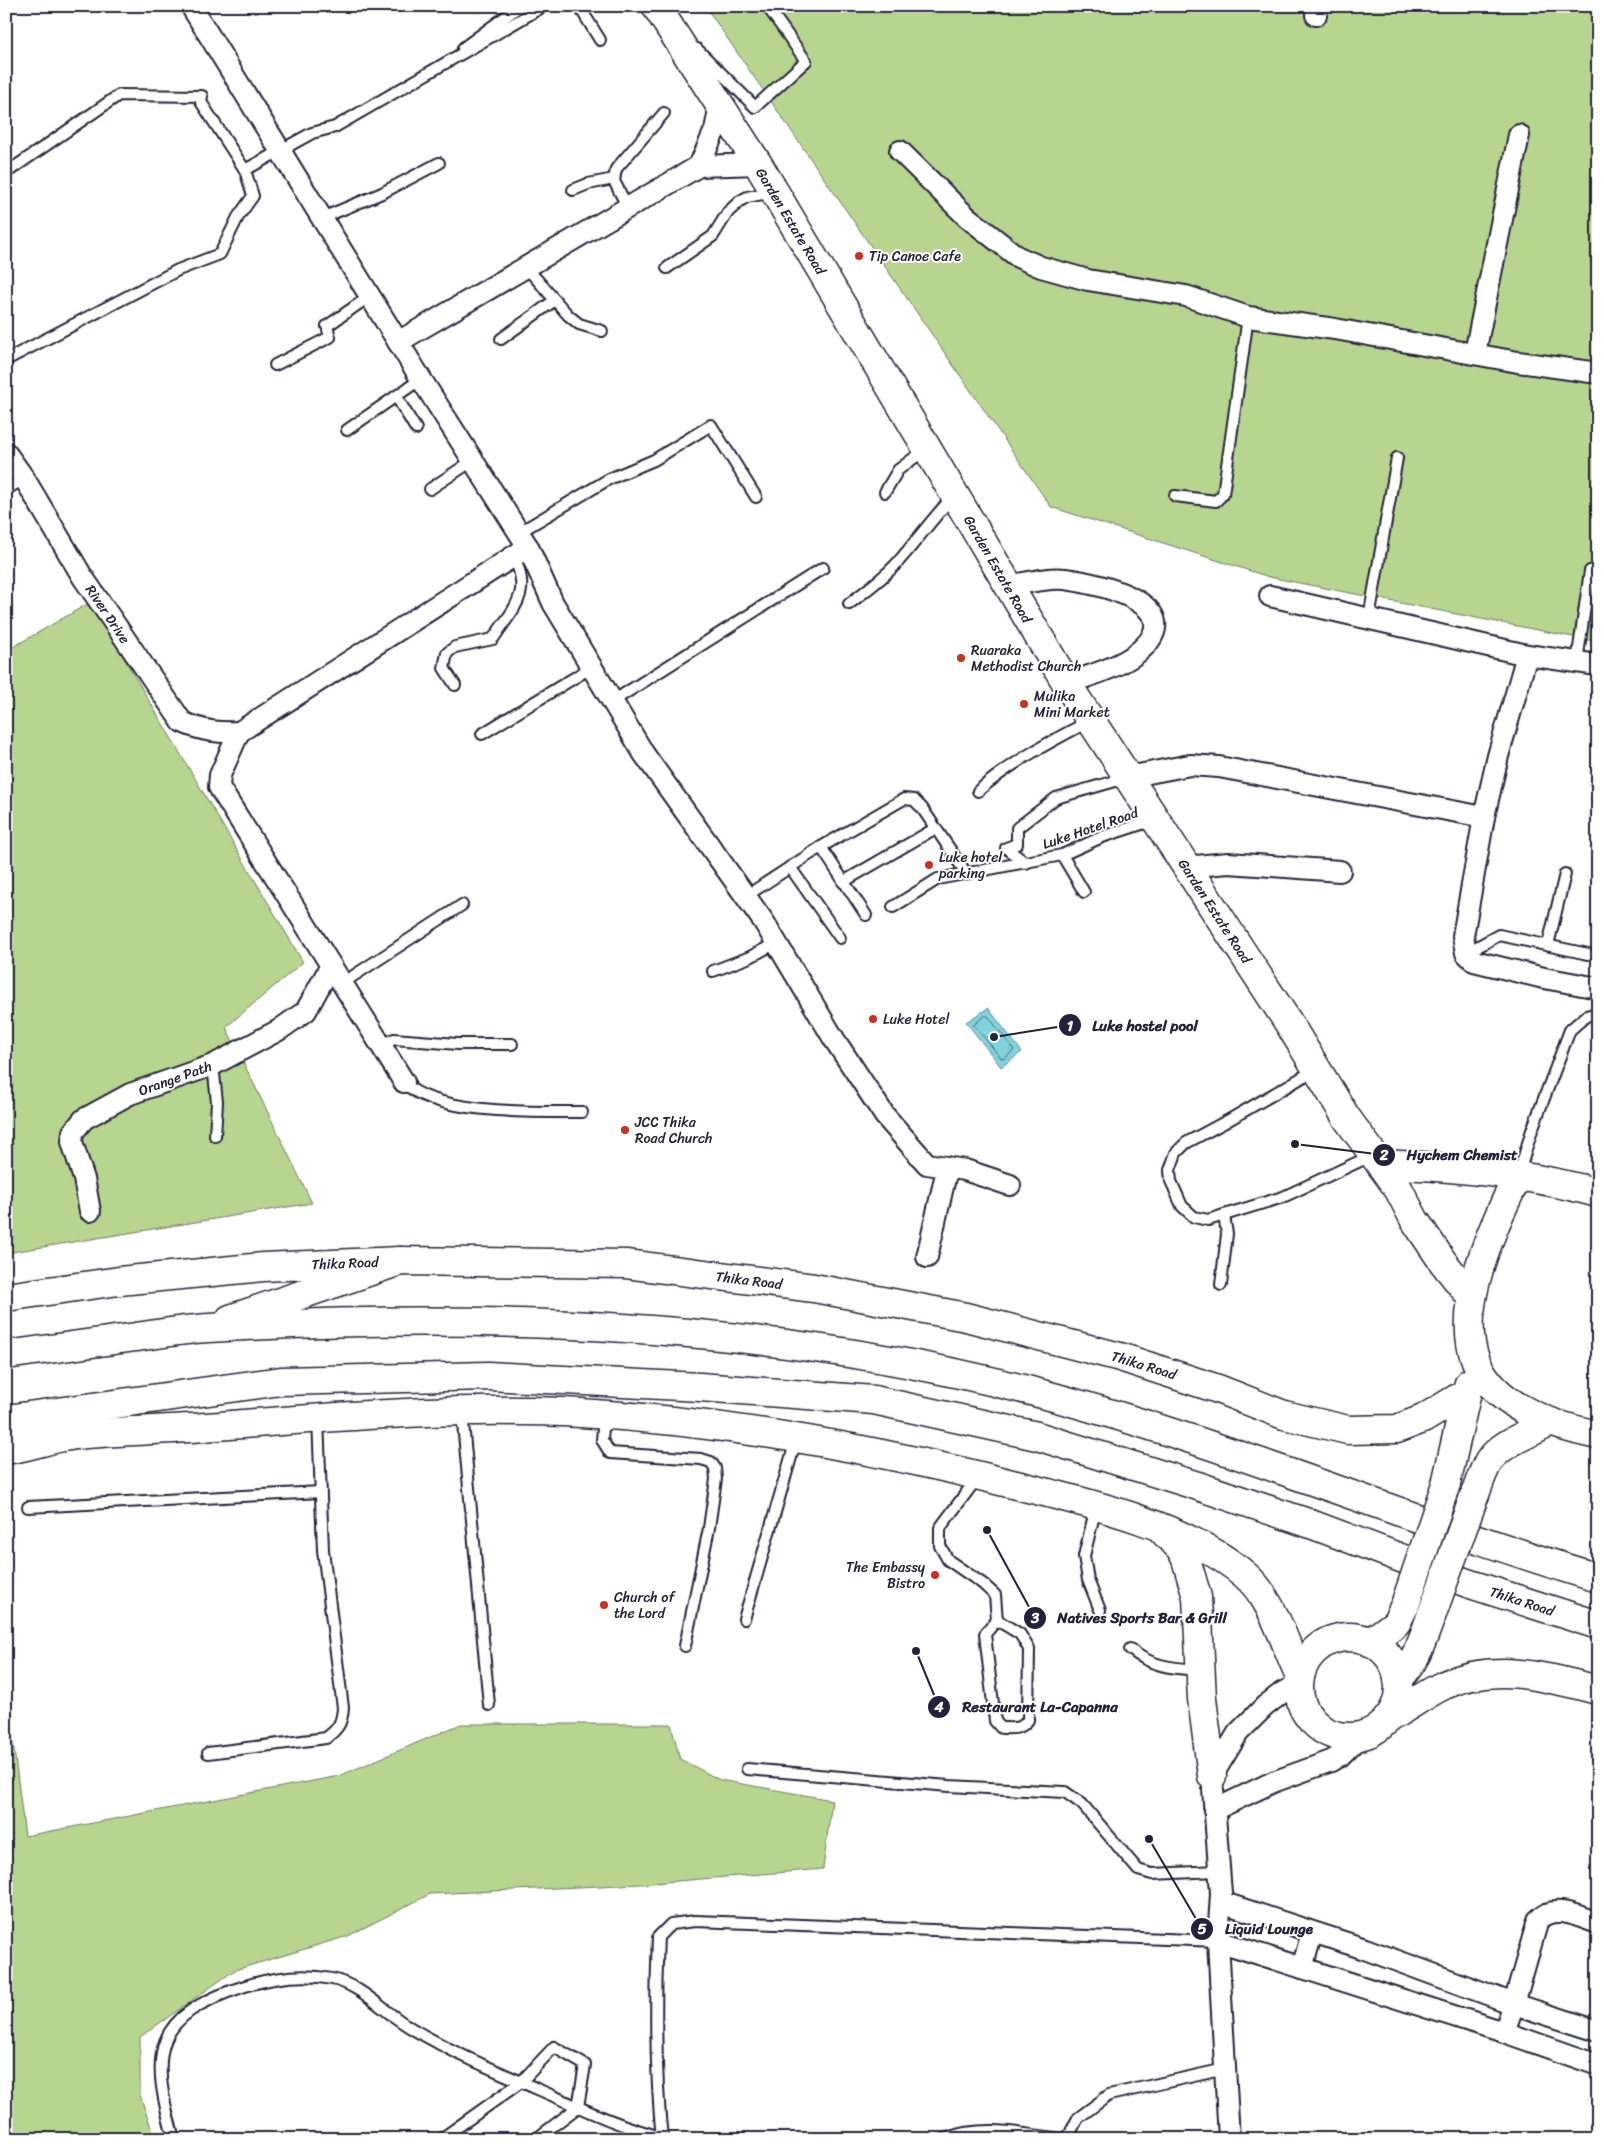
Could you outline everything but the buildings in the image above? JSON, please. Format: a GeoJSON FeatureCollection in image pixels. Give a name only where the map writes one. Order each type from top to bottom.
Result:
{"type":"FeatureCollection","features":[{"type":"Feature","properties":{"kind":"main road","name":"Garden Estate Road"},"geometry":{"type":"LineString","coordinates":[[657,9],[758,164],[1067,684],[1288,1022],[1346,1117],[1399,1190],[1414,1219],[1443,1262],[1471,1297]]}},
{"type":"Feature","properties":{"kind":"main road"},"geometry":{"type":"LineString","coordinates":[[1377,1159],[1518,1176],[1568,1185],[1598,1193]]}},
{"type":"Feature","properties":{"kind":"main road"},"geometry":{"type":"LineString","coordinates":[[1370,1642],[1396,1623],[1406,1605],[1446,1484],[1466,1393],[1476,1362],[1471,1329],[1471,1297],[1491,1232],[1518,1176]]}},
{"type":"Feature","properties":{"kind":"main road"},"geometry":{"type":"LineString","coordinates":[[205,1328],[400,1261]]}},
{"type":"Feature","properties":{"kind":"main road","name":"Thika Road"},"geometry":{"type":"LineString","coordinates":[[6,1297],[119,1281],[253,1268],[400,1261],[626,1264],[814,1288],[966,1317],[1055,1339],[1218,1388],[1284,1415],[1348,1430],[1397,1429],[1423,1419],[1466,1393]]}},
{"type":"Feature","properties":{"kind":"main road"},"geometry":{"type":"LineString","coordinates":[[6,1355],[205,1328],[493,1322],[664,1330],[864,1356],[1044,1394],[1134,1421],[1328,1485],[1541,1561],[1598,1578]]}},
{"type":"Feature","properties":{"kind":"main road"},"geometry":{"type":"LineString","coordinates":[[1476,1362],[1492,1384],[1515,1405],[1550,1422],[1575,1431],[1598,1435]]}},
{"type":"Feature","properties":{"kind":"main road","name":"Thika Road"},"geometry":{"type":"LineString","coordinates":[[6,1419],[281,1382],[488,1376],[700,1387],[874,1400],[1037,1436],[1198,1486],[1308,1523],[1467,1583],[1598,1625]]}},
{"type":"Feature","properties":{"kind":"main road"},"geometry":{"type":"LineString","coordinates":[[6,1450],[70,1436],[318,1417],[462,1411],[604,1415],[669,1420],[797,1439],[906,1458],[1096,1506],[1160,1528],[1217,1553],[1252,1581],[1272,1615],[1299,1681],[1303,1707],[1316,1725],[1330,1733],[1344,1737],[1371,1733],[1388,1718],[1445,1685],[1485,1673],[1508,1672],[1528,1674],[1598,1690]]}},
{"type":"Feature","properties":{"kind":"main road"},"geometry":{"type":"LineString","coordinates":[[1398,1679],[1409,1668],[1416,1656],[1485,1467],[1493,1455],[1512,1442],[1531,1434],[1550,1422]]}},
{"type":"Feature","properties":{"kind":"main road"},"geometry":{"type":"LineString","coordinates":[[6,1430],[70,1436]]}},
{"type":"Feature","properties":{"kind":"main road"},"geometry":{"type":"LineString","coordinates":[[1160,1528],[1181,1549],[1194,1582],[1197,1598],[1204,1719],[1212,1776]]}},
{"type":"Feature","properties":{"kind":"main road"},"geometry":{"type":"LineString","coordinates":[[1299,1681],[1304,1664],[1311,1654],[1333,1640],[1352,1637],[1370,1642],[1383,1651],[1393,1664],[1398,1679],[1397,1700],[1388,1718]]}},
{"type":"Feature","properties":{"kind":"street"},"geometry":{"type":"LineString","coordinates":[[191,6],[472,461],[520,546],[644,754],[746,896],[834,1039],[885,1116],[927,1164],[947,1169],[965,1170],[1010,1185]]}},
{"type":"Feature","properties":{"kind":"street"},"geometry":{"type":"LineString","coordinates":[[699,166],[715,130],[720,105]]}},
{"type":"Feature","properties":{"kind":"street"},"geometry":{"type":"LineString","coordinates":[[1475,353],[1519,135]]}},
{"type":"Feature","properties":{"kind":"street"},"geometry":{"type":"LineString","coordinates":[[900,151],[968,217],[1018,257],[1042,267],[1088,280],[1186,296],[1248,317],[1335,328],[1518,362],[1598,372]]}},
{"type":"Feature","properties":{"kind":"street"},"geometry":{"type":"LineString","coordinates":[[398,342],[699,166],[758,164]]}},
{"type":"Feature","properties":{"kind":"street","name":"River Drive"},"geometry":{"type":"LineString","coordinates":[[6,454],[24,478],[82,576],[182,722],[197,729],[215,733],[239,732]]}},
{"type":"Feature","properties":{"kind":"street"},"geometry":{"type":"LineString","coordinates":[[404,1082],[330,967],[219,787],[220,775],[239,732],[520,546]]}},
{"type":"Feature","properties":{"kind":"street"},"geometry":{"type":"LineString","coordinates":[[1008,586],[1063,578],[1139,600],[1147,606],[1154,616],[1154,629],[1150,641],[1136,654],[1117,665],[1067,684]]}},
{"type":"Feature","properties":{"kind":"street"},"geometry":{"type":"LineString","coordinates":[[1270,596],[1527,655],[1598,665]]}},
{"type":"Feature","properties":{"kind":"street"},"geometry":{"type":"LineString","coordinates":[[1527,655],[1500,747],[1484,817],[1463,936],[1466,953],[1474,961],[1496,967],[1598,988]]}},
{"type":"Feature","properties":{"kind":"street"},"geometry":{"type":"LineString","coordinates":[[1128,777],[1190,765],[1220,767],[1484,817]]}},
{"type":"Feature","properties":{"kind":"street"},"geometry":{"type":"LineString","coordinates":[[1185,866],[1228,863],[1340,871]]}},
{"type":"Feature","properties":{"kind":"street","name":"Orange Path"},"geometry":{"type":"LineString","coordinates":[[90,1211],[84,1179],[72,1142],[73,1132],[78,1125],[93,1112],[130,1094],[213,1065],[253,1045],[300,1017],[311,1002],[330,967]]}},
{"type":"Feature","properties":{"kind":"street"},"geometry":{"type":"LineString","coordinates":[[927,1257],[947,1169]]}},
{"type":"Feature","properties":{"kind":"street"},"geometry":{"type":"LineString","coordinates":[[1229,2139],[1218,1941],[1221,1902],[1212,1776],[1238,1733],[1265,1706],[1299,1681]]}},
{"type":"Feature","properties":{"kind":"street"},"geometry":{"type":"LineString","coordinates":[[1214,1810],[1273,1782],[1331,1761],[1341,1755],[1360,1736]]}},
{"type":"Feature","properties":{"kind":"street"},"geometry":{"type":"LineString","coordinates":[[1221,1902],[1426,1970],[1514,2004],[1598,2031]]}},
{"type":"Feature","properties":{"kind":"street"},"geometry":{"type":"LineString","coordinates":[[1504,2032],[1536,1926],[1542,1916],[1555,1911],[1597,1920]]}},
{"type":"Feature","properties":{"kind":"street"},"geometry":{"type":"LineString","coordinates":[[1302,1968],[1312,1933]]}},
{"type":"Feature","properties":{"kind":"street"},"geometry":{"type":"LineString","coordinates":[[1218,1941],[1504,2032],[1598,2065]]}},
{"type":"Feature","properties":{"kind":"lane"},"geometry":{"type":"LineString","coordinates":[[452,60],[468,43],[520,6]]}},
{"type":"Feature","properties":{"kind":"lane"},"geometry":{"type":"LineString","coordinates":[[245,170],[280,149],[312,134],[335,128],[544,6]]}},
{"type":"Feature","properties":{"kind":"lane"},"geometry":{"type":"LineString","coordinates":[[579,6],[600,40]]}},
{"type":"Feature","properties":{"kind":"lane"},"geometry":{"type":"LineString","coordinates":[[657,9],[756,107],[806,61],[767,6]]}},
{"type":"Feature","properties":{"kind":"lane"},"geometry":{"type":"LineString","coordinates":[[6,173],[119,95],[140,94],[156,97],[202,96],[201,102],[245,170],[253,196],[238,217],[220,254],[178,270],[6,360]]}},
{"type":"Feature","properties":{"kind":"lane"},"geometry":{"type":"LineString","coordinates":[[628,208],[614,179],[616,169],[664,113]]}},
{"type":"Feature","properties":{"kind":"lane"},"geometry":{"type":"LineString","coordinates":[[322,218],[382,193],[439,164]]}},
{"type":"Feature","properties":{"kind":"lane"},"geometry":{"type":"LineString","coordinates":[[573,190],[588,184],[614,179]]}},
{"type":"Feature","properties":{"kind":"lane"},"geometry":{"type":"LineString","coordinates":[[668,268],[713,236],[728,212],[740,201],[747,197],[774,191]]}},
{"type":"Feature","properties":{"kind":"lane"},"geometry":{"type":"LineString","coordinates":[[526,267],[579,324],[602,331]]}},
{"type":"Feature","properties":{"kind":"lane"},"geometry":{"type":"LineString","coordinates":[[275,366],[330,338],[327,326],[370,296]]}},
{"type":"Feature","properties":{"kind":"lane"},"geometry":{"type":"LineString","coordinates":[[501,339],[555,300]]}},
{"type":"Feature","properties":{"kind":"lane"},"geometry":{"type":"LineString","coordinates":[[1175,496],[1216,501],[1223,494],[1248,317]]}},
{"type":"Feature","properties":{"kind":"lane"},"geometry":{"type":"LineString","coordinates":[[347,430],[421,379]]}},
{"type":"Feature","properties":{"kind":"lane"},"geometry":{"type":"LineString","coordinates":[[396,396],[416,429]]}},
{"type":"Feature","properties":{"kind":"lane"},"geometry":{"type":"LineString","coordinates":[[455,685],[444,668],[447,653],[455,647],[493,639],[522,593],[520,546],[608,479],[654,460],[711,425],[756,497]]}},
{"type":"Feature","properties":{"kind":"lane"},"geometry":{"type":"LineString","coordinates":[[885,492],[898,470],[927,448]]}},
{"type":"Feature","properties":{"kind":"lane"},"geometry":{"type":"LineString","coordinates":[[1368,618],[1398,458]]}},
{"type":"Feature","properties":{"kind":"lane"},"geometry":{"type":"LineString","coordinates":[[430,489],[472,461]]}},
{"type":"Feature","properties":{"kind":"lane"},"geometry":{"type":"LineString","coordinates":[[6,490],[24,478]]}},
{"type":"Feature","properties":{"kind":"lane"},"geometry":{"type":"LineString","coordinates":[[849,604],[875,584],[904,556],[935,516],[955,495]]}},
{"type":"Feature","properties":{"kind":"lane"},"geometry":{"type":"LineString","coordinates":[[613,702],[823,568]]}},
{"type":"Feature","properties":{"kind":"lane"},"geometry":{"type":"LineString","coordinates":[[1576,662],[1590,571]]}},
{"type":"Feature","properties":{"kind":"lane"},"geometry":{"type":"LineString","coordinates":[[482,734],[592,667]]}},
{"type":"Feature","properties":{"kind":"lane"},"geometry":{"type":"LineString","coordinates":[[978,792],[1011,766],[1052,740],[1090,720]]}},
{"type":"Feature","properties":{"kind":"lane"},"geometry":{"type":"LineString","coordinates":[[1026,863],[1006,848],[1017,844],[1017,828],[1056,798],[1128,777]]}},
{"type":"Feature","properties":{"kind":"lane"},"geometry":{"type":"LineString","coordinates":[[746,896],[821,847],[904,799],[914,800],[918,803],[966,873]]}},
{"type":"Feature","properties":{"kind":"lane","name":"Luke Hotel Road"},"geometry":{"type":"LineString","coordinates":[[893,907],[938,879],[1062,855],[1102,837],[1155,820]]}},
{"type":"Feature","properties":{"kind":"lane"},"geometry":{"type":"LineString","coordinates":[[843,882],[936,828]]}},
{"type":"Feature","properties":{"kind":"lane"},"geometry":{"type":"LineString","coordinates":[[821,847],[866,915]]}},
{"type":"Feature","properties":{"kind":"lane"},"geometry":{"type":"LineString","coordinates":[[1062,855],[1084,892]]}},
{"type":"Feature","properties":{"kind":"lane"},"geometry":{"type":"LineString","coordinates":[[790,867],[840,938]]}},
{"type":"Feature","properties":{"kind":"lane"},"geometry":{"type":"LineString","coordinates":[[1548,945],[1565,874]]}},
{"type":"Feature","properties":{"kind":"lane"},"geometry":{"type":"LineString","coordinates":[[341,984],[462,905]]}},
{"type":"Feature","properties":{"kind":"lane"},"geometry":{"type":"LineString","coordinates":[[1466,953],[1500,935],[1588,954]]}},
{"type":"Feature","properties":{"kind":"lane"},"geometry":{"type":"LineString","coordinates":[[713,971],[750,957],[776,943]]}},
{"type":"Feature","properties":{"kind":"lane"},"geometry":{"type":"LineString","coordinates":[[1518,1176],[1532,1130],[1570,1030],[1586,1016],[1598,1013]]}},
{"type":"Feature","properties":{"kind":"lane"},"geometry":{"type":"LineString","coordinates":[[381,1046],[394,1039],[458,1044],[512,1044]]}},
{"type":"Feature","properties":{"kind":"lane"},"geometry":{"type":"LineString","coordinates":[[213,1065],[217,1102],[215,1136]]}},
{"type":"Feature","properties":{"kind":"lane"},"geometry":{"type":"LineString","coordinates":[[1316,1069],[1186,1143],[1176,1153],[1170,1170],[1171,1181],[1182,1206],[1194,1216],[1208,1220],[1283,1197],[1377,1159]]}},
{"type":"Feature","properties":{"kind":"lane"},"geometry":{"type":"LineString","coordinates":[[404,1082],[411,1089],[430,1098],[465,1107],[582,1112]]}},
{"type":"Feature","properties":{"kind":"lane"},"geometry":{"type":"LineString","coordinates":[[1221,1285],[1227,1234],[1224,1215]]}},
{"type":"Feature","properties":{"kind":"lane"},"geometry":{"type":"LineString","coordinates":[[462,1411],[489,1705]]}},
{"type":"Feature","properties":{"kind":"lane"},"geometry":{"type":"LineString","coordinates":[[604,1415],[602,1440],[610,1453],[700,1459],[711,1462],[715,1468],[716,1479],[709,1528],[685,1646]]}},
{"type":"Feature","properties":{"kind":"lane"},"geometry":{"type":"LineString","coordinates":[[208,1752],[326,1738],[338,1730],[342,1718],[343,1708],[324,1550],[318,1417]]}},
{"type":"Feature","properties":{"kind":"lane"},"geometry":{"type":"LineString","coordinates":[[744,1618],[797,1439]]}},
{"type":"Feature","properties":{"kind":"lane"},"geometry":{"type":"LineString","coordinates":[[979,1475],[940,1528],[940,1546],[948,1560],[982,1584],[995,1596],[997,1620],[985,1634],[995,1721],[1001,1728],[1016,1728],[1023,1726],[1028,1720],[1029,1649],[1020,1634],[997,1620]]}},
{"type":"Feature","properties":{"kind":"lane"},"geometry":{"type":"LineString","coordinates":[[28,1507],[321,1492]]}},
{"type":"Feature","properties":{"kind":"lane"},"geometry":{"type":"LineString","coordinates":[[1096,1506],[1084,1556],[1088,1580],[1100,1610]]}},
{"type":"Feature","properties":{"kind":"lane"},"geometry":{"type":"LineString","coordinates":[[1130,1649],[1149,1662],[1165,1668],[1201,1670]]}},
{"type":"Feature","properties":{"kind":"lane"},"geometry":{"type":"LineString","coordinates":[[746,1769],[949,1786],[1065,1792],[1082,1804],[1138,1870],[1152,1874],[1218,1871]]}},
{"type":"Feature","properties":{"kind":"lane"},"geometry":{"type":"LineString","coordinates":[[173,2135],[163,2100],[160,2066],[171,2029],[177,2019],[196,2005],[212,1997],[262,1981],[309,1976],[333,1979],[361,1991],[400,2021],[460,2055],[626,2128],[661,2138],[654,2019],[658,1937],[671,1924],[695,1921],[1218,1941]]}},
{"type":"Feature","properties":{"kind":"lane"},"geometry":{"type":"LineString","coordinates":[[441,2139],[521,2082],[554,2047],[584,2064],[578,2107],[536,2139]]}},
{"type":"Feature","properties":{"kind":"lane"},"geometry":{"type":"LineString","coordinates":[[1068,2139],[1078,2118],[1110,2095],[1226,2070]]}},
{"type":"Feature","properties":{"kind":"lane"},"geometry":{"type":"LineString","coordinates":[[945,2139],[959,2133],[989,2130],[1062,2139]]}},
{"type":"Feature","properties":{"kind":"green space"},"geometry":{"type":"Polygon","coordinates":[[[705,6],[1598,6],[1598,642],[1269,577],[1051,507],[705,6]]]}},
{"type":"Feature","properties":{"kind":"green space"},"geometry":{"type":"Polygon","coordinates":[[[91,602],[303,962],[226,1027],[312,1203],[6,1253],[6,651],[91,602]]]}},
{"type":"Feature","properties":{"kind":"green space"},"geometry":{"type":"Polygon","coordinates":[[[6,1686],[25,1836],[339,1776],[461,1724],[671,1724],[680,1759],[720,1780],[832,1800],[823,1869],[641,1884],[430,1894],[348,1936],[235,1970],[140,2037],[140,2095],[155,2139],[6,2139],[6,1686]]]}},
{"type":"Feature","properties":{"kind":"water"},"geometry":{"type":"Polygon","coordinates":[[[988,1008],[1022,1052],[1001,1067],[966,1022],[988,1008]]]}},
{"type":"Feature","properties":{"kind":"place","name":"Tip Canoe Cafe"},"geometry":{"type":"Point","coordinates":[859,256]}},
{"type":"Feature","properties":{"kind":"place","name":"Ruaraka Methodist Church"},"geometry":{"type":"Point","coordinates":[961,658]}},
{"type":"Feature","properties":{"kind":"place","name":"Mulika Mini Market"},"geometry":{"type":"Point","coordinates":[1024,704]}},
{"type":"Feature","properties":{"kind":"place","name":"Luke hotel parking"},"geometry":{"type":"Point","coordinates":[929,865]}},
{"type":"Feature","properties":{"kind":"place","name":"Luke Hotel"},"geometry":{"type":"Point","coordinates":[873,1019]}},
{"type":"Feature","properties":{"kind":"place","name":"Luke hostel pool"},"geometry":{"type":"Point","coordinates":[994,1037]}},
{"type":"Feature","properties":{"kind":"place","name":"JCC Thika Road Church"},"geometry":{"type":"Point","coordinates":[625,1130]}},
{"type":"Feature","properties":{"kind":"place","name":"Hychem Chemist"},"geometry":{"type":"Point","coordinates":[1295,1144]}},
{"type":"Feature","properties":{"kind":"place","name":"Natives Sports Bar & Grill"},"geometry":{"type":"Point","coordinates":[987,1530]}},
{"type":"Feature","properties":{"kind":"place","name":"The Embassy Bistro"},"geometry":{"type":"Point","coordinates":[935,1575]}},
{"type":"Feature","properties":{"kind":"place","name":"Church of the Lord"},"geometry":{"type":"Point","coordinates":[604,1605]}},
{"type":"Feature","properties":{"kind":"place","name":"Restaurant La-Capanna"},"geometry":{"type":"Point","coordinates":[916,1651]}},
{"type":"Feature","properties":{"kind":"place","name":"Liquid Lounge"},"geometry":{"type":"Point","coordinates":[1149,1839]}}]}
